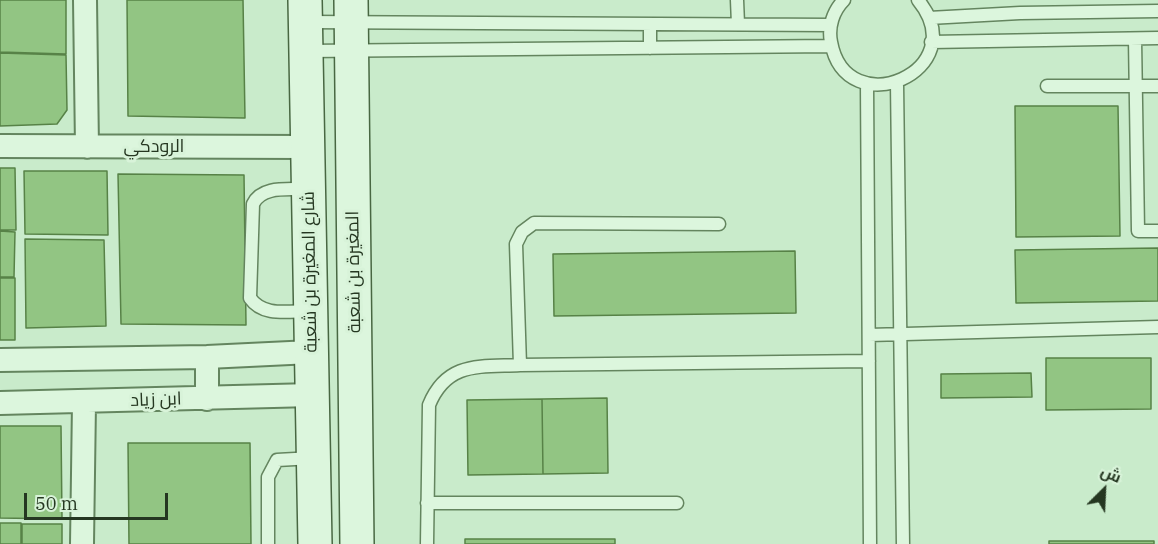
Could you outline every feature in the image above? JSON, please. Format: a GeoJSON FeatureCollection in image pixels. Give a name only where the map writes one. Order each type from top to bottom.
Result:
{"type":"FeatureCollection","features":[{"type":"Feature","properties":{"kind":"street"},"geometry":{"type":"LineString","coordinates":[[85,0],[87,147]]}},
{"type":"Feature","properties":{"kind":"street","name":"شارع المغيرة بن شعبة"},"geometry":{"type":"LineString","coordinates":[[306,24],[315,544]]}},
{"type":"Feature","properties":{"kind":"street","name":"المغيرة بن شعبة"},"geometry":{"type":"LineString","coordinates":[[351,24],[357,544]]}},
{"type":"Feature","properties":{"kind":"street","name":"الرودكي"},"geometry":{"type":"LineString","coordinates":[[0,147],[308,147]]}},
{"type":"Feature","properties":{"kind":"street"},"geometry":{"type":"LineString","coordinates":[[0,360],[207,357],[311,352]]}},
{"type":"Feature","properties":{"kind":"street"},"geometry":{"type":"LineString","coordinates":[[207,357],[207,399]]}},
{"type":"Feature","properties":{"kind":"street","name":"ابن زياد"},"geometry":{"type":"LineString","coordinates":[[0,404],[312,396]]}},
{"type":"Feature","properties":{"kind":"street"},"geometry":{"type":"LineString","coordinates":[[82,544],[84,403]]}},
{"type":"Feature","properties":{"kind":"lane"},"geometry":{"type":"LineString","coordinates":[[736,0],[738,24]]}},
{"type":"Feature","properties":{"kind":"lane"},"geometry":{"type":"LineString","coordinates":[[844,0],[831,25],[831,46],[838,62],[846,72],[867,84],[897,83],[914,74],[922,65],[931,42],[929,18],[918,0]]}},
{"type":"Feature","properties":{"kind":"lane"},"geometry":{"type":"LineString","coordinates":[[929,18],[1020,6],[1158,11]]}},
{"type":"Feature","properties":{"kind":"lane"},"geometry":{"type":"LineString","coordinates":[[306,24],[831,25]]}},
{"type":"Feature","properties":{"kind":"lane"},"geometry":{"type":"LineString","coordinates":[[306,24],[351,24],[650,48],[831,46]]}},
{"type":"Feature","properties":{"kind":"lane"},"geometry":{"type":"LineString","coordinates":[[650,24],[650,48]]}},
{"type":"Feature","properties":{"kind":"lane"},"geometry":{"type":"LineString","coordinates":[[931,42],[1158,38]]}},
{"type":"Feature","properties":{"kind":"lane"},"geometry":{"type":"LineString","coordinates":[[1135,39],[1138,231],[1158,231]]}},
{"type":"Feature","properties":{"kind":"lane"},"geometry":{"type":"LineString","coordinates":[[897,83],[903,544]]}},
{"type":"Feature","properties":{"kind":"lane"},"geometry":{"type":"LineString","coordinates":[[867,84],[870,544]]}},
{"type":"Feature","properties":{"kind":"lane"},"geometry":{"type":"LineString","coordinates":[[1047,86],[1158,86]]}},
{"type":"Feature","properties":{"kind":"lane"},"geometry":{"type":"LineString","coordinates":[[309,189],[264,191],[257,196],[253,204],[250,298],[256,306],[265,311],[311,311]]}},
{"type":"Feature","properties":{"kind":"lane"},"geometry":{"type":"LineString","coordinates":[[520,365],[516,244],[522,232],[534,224],[719,224]]}},
{"type":"Feature","properties":{"kind":"lane"},"geometry":{"type":"LineString","coordinates":[[869,335],[1158,327]]}},
{"type":"Feature","properties":{"kind":"lane"},"geometry":{"type":"LineString","coordinates":[[427,544],[429,405],[436,388],[452,374],[473,367],[520,365],[869,361]]}},
{"type":"Feature","properties":{"kind":"lane"},"geometry":{"type":"LineString","coordinates":[[268,544],[268,477],[277,460],[313,458]]}},
{"type":"Feature","properties":{"kind":"lane"},"geometry":{"type":"LineString","coordinates":[[427,503],[677,503]]}},
{"type":"Feature","properties":{"kind":"building"},"geometry":{"type":"Polygon","coordinates":[[[0,0],[66,0],[66,54],[0,52],[0,0]]]}},
{"type":"Feature","properties":{"kind":"building"},"geometry":{"type":"Polygon","coordinates":[[[127,0],[243,0],[245,118],[128,116],[127,0]]]}},
{"type":"Feature","properties":{"kind":"building"},"geometry":{"type":"Polygon","coordinates":[[[0,53],[66,55],[67,110],[57,124],[0,126],[0,53]]]}},
{"type":"Feature","properties":{"kind":"building"},"geometry":{"type":"Polygon","coordinates":[[[1015,106],[1118,106],[1120,236],[1016,237],[1015,106]]]}},
{"type":"Feature","properties":{"kind":"building"},"geometry":{"type":"Polygon","coordinates":[[[0,168],[15,168],[16,230],[0,230],[0,168]]]}},
{"type":"Feature","properties":{"kind":"building"},"geometry":{"type":"Polygon","coordinates":[[[24,171],[107,171],[108,235],[25,234],[24,171]]]}},
{"type":"Feature","properties":{"kind":"building"},"geometry":{"type":"Polygon","coordinates":[[[118,174],[244,175],[246,325],[121,324],[118,174]]]}},
{"type":"Feature","properties":{"kind":"building"},"geometry":{"type":"Polygon","coordinates":[[[0,231],[15,232],[14,277],[0,277],[0,231]]]}},
{"type":"Feature","properties":{"kind":"building"},"geometry":{"type":"Polygon","coordinates":[[[25,239],[104,240],[106,326],[26,328],[25,239]]]}},
{"type":"Feature","properties":{"kind":"building"},"geometry":{"type":"Polygon","coordinates":[[[1158,248],[1158,301],[1016,303],[1015,250],[1158,248]]]}},
{"type":"Feature","properties":{"kind":"building"},"geometry":{"type":"Polygon","coordinates":[[[795,251],[796,313],[554,316],[553,254],[795,251]]]}},
{"type":"Feature","properties":{"kind":"building"},"geometry":{"type":"Polygon","coordinates":[[[0,278],[15,278],[15,340],[0,340],[0,278]]]}},
{"type":"Feature","properties":{"kind":"building"},"geometry":{"type":"Polygon","coordinates":[[[1046,358],[1151,358],[1151,409],[1046,410],[1046,358]]]}},
{"type":"Feature","properties":{"kind":"building"},"geometry":{"type":"Polygon","coordinates":[[[1031,373],[1032,397],[941,398],[941,374],[1031,373]]]}},
{"type":"Feature","properties":{"kind":"building"},"geometry":{"type":"Polygon","coordinates":[[[607,398],[608,473],[543,474],[542,399],[607,398]]]}},
{"type":"Feature","properties":{"kind":"building"},"geometry":{"type":"Polygon","coordinates":[[[542,399],[543,474],[468,475],[467,400],[542,399]]]}},
{"type":"Feature","properties":{"kind":"building"},"geometry":{"type":"Polygon","coordinates":[[[0,426],[61,426],[62,519],[0,518],[0,426]]]}},
{"type":"Feature","properties":{"kind":"building"},"geometry":{"type":"Polygon","coordinates":[[[128,443],[250,443],[251,544],[129,544],[128,443]]]}},
{"type":"Feature","properties":{"kind":"building"},"geometry":{"type":"Polygon","coordinates":[[[0,523],[21,523],[21,544],[0,544],[0,523]]]}},
{"type":"Feature","properties":{"kind":"building"},"geometry":{"type":"Polygon","coordinates":[[[22,524],[62,524],[62,544],[22,544],[22,524]]]}},
{"type":"Feature","properties":{"kind":"building"},"geometry":{"type":"Polygon","coordinates":[[[465,539],[615,539],[615,544],[465,544],[465,539]]]}},
{"type":"Feature","properties":{"kind":"building"},"geometry":{"type":"Polygon","coordinates":[[[1049,541],[1154,541],[1154,544],[1049,544],[1049,541]]]}}]}
